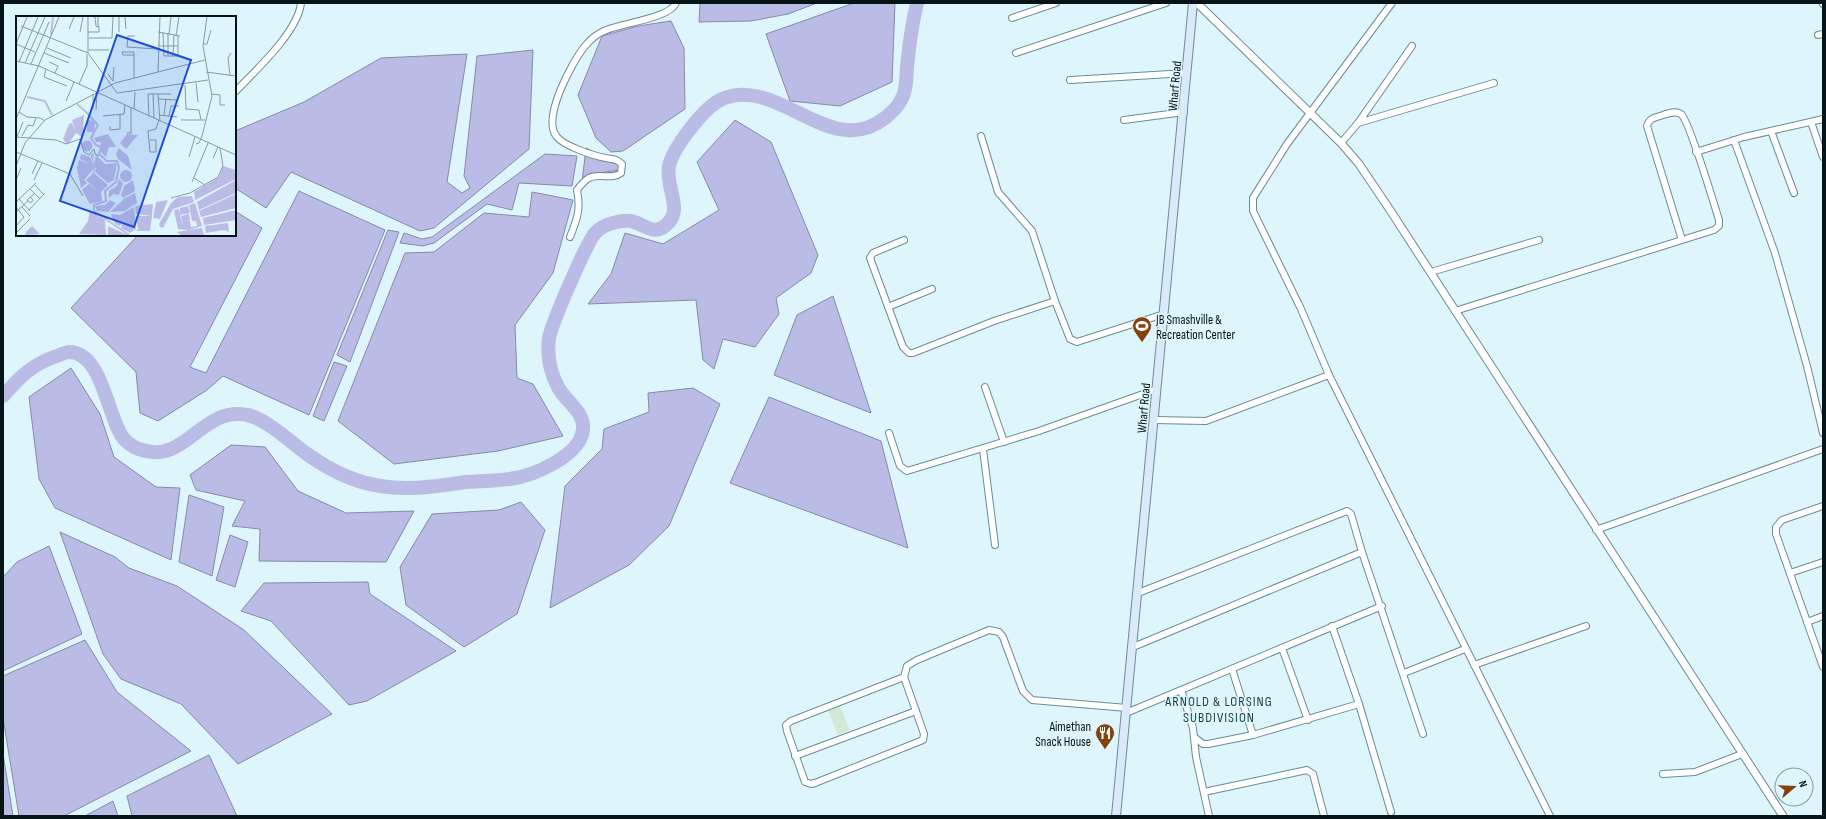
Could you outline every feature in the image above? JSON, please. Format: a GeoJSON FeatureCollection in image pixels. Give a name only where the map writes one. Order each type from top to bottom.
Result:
{"type":"FeatureCollection","features":[{"type":"Feature","properties":{"kind":"main road","name":"Wharf Road"},"geometry":{"type":"LineString","coordinates":[[1116,816],[1184,112],[1192,4]]}},
{"type":"Feature","properties":{"kind":"street"},"geometry":{"type":"LineString","coordinates":[[236,91],[268,58],[293,24],[301,3]]}},
{"type":"Feature","properties":{"kind":"street"},"geometry":{"type":"LineString","coordinates":[[570,238],[579,213],[580,204],[577,190],[587,179],[597,176],[618,175],[621,172],[622,164],[616,159],[606,158],[564,145],[556,136],[552,126],[553,112],[567,74],[585,46],[595,36],[605,30],[667,12],[676,3]]}},
{"type":"Feature","properties":{"kind":"street"},"geometry":{"type":"LineString","coordinates":[[1012,18],[1056,3]]}},
{"type":"Feature","properties":{"kind":"street"},"geometry":{"type":"LineString","coordinates":[[1016,53],[1166,3]]}},
{"type":"Feature","properties":{"kind":"street"},"geometry":{"type":"LineString","coordinates":[[1392,3],[1310,113],[1261,185],[1253,198],[1252,204],[1255,218],[1301,309],[1329,375],[1550,816]]}},
{"type":"Feature","properties":{"kind":"street"},"geometry":{"type":"LineString","coordinates":[[1192,4],[1310,113],[1341,143],[1359,164],[1431,272],[1596,530],[1783,816]]}},
{"type":"Feature","properties":{"kind":"street"},"geometry":{"type":"LineString","coordinates":[[1341,143],[1358,123],[1412,46]]}},
{"type":"Feature","properties":{"kind":"street"},"geometry":{"type":"LineString","coordinates":[[1070,80],[1187,73]]}},
{"type":"Feature","properties":{"kind":"street"},"geometry":{"type":"LineString","coordinates":[[1358,123],[1494,83]]}},
{"type":"Feature","properties":{"kind":"street"},"geometry":{"type":"LineString","coordinates":[[1124,120],[1184,112]]}},
{"type":"Feature","properties":{"kind":"street"},"geometry":{"type":"LineString","coordinates":[[1455,311],[1714,230],[1719,224],[1686,122],[1679,113],[1672,113],[1653,118],[1648,122],[1647,132],[1682,240]]}},
{"type":"Feature","properties":{"kind":"street"},"geometry":{"type":"LineString","coordinates":[[1696,152],[1734,140],[1823,119]]}},
{"type":"Feature","properties":{"kind":"street"},"geometry":{"type":"LineString","coordinates":[[1811,122],[1823,157]]}},
{"type":"Feature","properties":{"kind":"street"},"geometry":{"type":"LineString","coordinates":[[1771,131],[1794,193]]}},
{"type":"Feature","properties":{"kind":"street"},"geometry":{"type":"LineString","coordinates":[[980,136],[998,192],[1032,231],[1067,335],[1073,342],[1164,314]]}},
{"type":"Feature","properties":{"kind":"street"},"geometry":{"type":"LineString","coordinates":[[1734,140],[1775,253],[1807,366],[1823,433]]}},
{"type":"Feature","properties":{"kind":"street"},"geometry":{"type":"LineString","coordinates":[[904,240],[873,253],[870,258],[906,352],[913,353],[987,324],[1055,301]]}},
{"type":"Feature","properties":{"kind":"street"},"geometry":{"type":"LineString","coordinates":[[1431,272],[1539,240]]}},
{"type":"Feature","properties":{"kind":"street"},"geometry":{"type":"LineString","coordinates":[[888,307],[932,289]]}},
{"type":"Feature","properties":{"kind":"street"},"geometry":{"type":"LineString","coordinates":[[1154,420],[1206,421],[1329,375]]}},
{"type":"Feature","properties":{"kind":"street"},"geometry":{"type":"LineString","coordinates":[[984,387],[1004,442]]}},
{"type":"Feature","properties":{"kind":"street"},"geometry":{"type":"LineString","coordinates":[[889,433],[900,466],[904,471],[912,470],[983,449],[1157,389]]}},
{"type":"Feature","properties":{"kind":"street"},"geometry":{"type":"LineString","coordinates":[[983,449],[995,545]]}},
{"type":"Feature","properties":{"kind":"street"},"geometry":{"type":"LineString","coordinates":[[1596,530],[1823,449]]}},
{"type":"Feature","properties":{"kind":"street"},"geometry":{"type":"LineString","coordinates":[[1823,506],[1782,520],[1778,523],[1776,534],[1823,667]]}},
{"type":"Feature","properties":{"kind":"street"},"geometry":{"type":"LineString","coordinates":[[1138,593],[1347,511],[1351,514],[1362,552],[1382,606],[1423,734]]}},
{"type":"Feature","properties":{"kind":"street"},"geometry":{"type":"LineString","coordinates":[[1133,647],[1362,552]]}},
{"type":"Feature","properties":{"kind":"street"},"geometry":{"type":"LineString","coordinates":[[1790,573],[1823,562]]}},
{"type":"Feature","properties":{"kind":"street"},"geometry":{"type":"LineString","coordinates":[[904,677],[788,723],[786,728],[805,782],[814,783],[923,740],[924,734],[904,677],[907,666],[917,660],[989,630],[999,632],[1003,637],[1023,691],[1032,700],[1127,710],[1181,690],[1382,606]]}},
{"type":"Feature","properties":{"kind":"street"},"geometry":{"type":"LineString","coordinates":[[1807,622],[1823,616]]}},
{"type":"Feature","properties":{"kind":"street"},"geometry":{"type":"LineString","coordinates":[[1332,626],[1359,704],[1391,812]]}},
{"type":"Feature","properties":{"kind":"street"},"geometry":{"type":"LineString","coordinates":[[1474,666],[1586,626]]}},
{"type":"Feature","properties":{"kind":"street"},"geometry":{"type":"LineString","coordinates":[[1282,648],[1308,720]]}},
{"type":"Feature","properties":{"kind":"street"},"geometry":{"type":"LineString","coordinates":[[1404,674],[1465,649]]}},
{"type":"Feature","properties":{"kind":"street"},"geometry":{"type":"LineString","coordinates":[[1232,669],[1253,735]]}},
{"type":"Feature","properties":{"kind":"street"},"geometry":{"type":"LineString","coordinates":[[1181,690],[1194,738],[1196,757],[1209,816]]}},
{"type":"Feature","properties":{"kind":"street"},"geometry":{"type":"LineString","coordinates":[[1194,738],[1203,744],[1208,744],[1253,735],[1359,704]]}},
{"type":"Feature","properties":{"kind":"street"},"geometry":{"type":"LineString","coordinates":[[795,756],[916,711]]}},
{"type":"Feature","properties":{"kind":"street"},"geometry":{"type":"LineString","coordinates":[[1663,774],[1695,772],[1742,754]]}},
{"type":"Feature","properties":{"kind":"street"},"geometry":{"type":"LineString","coordinates":[[1204,792],[1307,770],[1313,774],[1324,816]]}},
{"type":"Feature","properties":{"kind":"green space"},"geometry":{"type":"Polygon","coordinates":[[[840,706],[850,730],[838,735],[828,710],[840,706]]]}},
{"type":"Feature","properties":{"kind":"water"},"geometry":{"type":"Polygon","coordinates":[[[700,3],[817,3],[788,14],[751,21],[699,22],[700,3]]]}},
{"type":"Feature","properties":{"kind":"water"},"geometry":{"type":"Polygon","coordinates":[[[854,3],[895,3],[892,82],[840,106],[790,101],[766,34],[854,3]]]}},
{"type":"Feature","properties":{"kind":"water"},"geometry":{"type":"Polygon","coordinates":[[[671,21],[684,48],[685,109],[623,151],[611,152],[596,138],[578,95],[602,36],[638,26],[671,21]]]}},
{"type":"Feature","properties":{"kind":"water"},"geometry":{"type":"Polygon","coordinates":[[[533,50],[529,149],[434,228],[420,231],[291,172],[266,208],[236,189],[236,131],[304,102],[381,58],[467,54],[447,182],[462,193],[470,188],[464,176],[477,56],[533,50]]]}},
{"type":"Feature","properties":{"kind":"water"},"geometry":{"type":"Polygon","coordinates":[[[735,120],[771,142],[818,255],[811,273],[776,298],[779,314],[755,347],[723,339],[714,369],[703,360],[696,300],[588,304],[611,274],[625,233],[663,244],[719,210],[697,162],[735,120]]]}},
{"type":"Feature","properties":{"kind":"water"},"geometry":{"type":"Polygon","coordinates":[[[586,148],[602,156],[618,159],[619,170],[599,173],[582,182],[586,148]]]}},
{"type":"Feature","properties":{"kind":"water"},"geometry":{"type":"Polygon","coordinates":[[[545,154],[577,156],[572,186],[519,183],[512,210],[487,204],[434,243],[423,246],[400,243],[404,233],[422,239],[432,237],[545,154]]]}},
{"type":"Feature","properties":{"kind":"water"},"geometry":{"type":"Polygon","coordinates":[[[299,191],[385,230],[309,415],[223,376],[207,390],[158,421],[140,413],[136,372],[71,308],[137,236],[236,236],[236,212],[262,228],[190,367],[206,373],[299,191]]]}},
{"type":"Feature","properties":{"kind":"water"},"geometry":{"type":"Polygon","coordinates":[[[532,192],[573,200],[553,273],[515,325],[517,378],[533,384],[563,436],[498,451],[394,464],[338,421],[405,253],[434,252],[484,213],[529,217],[532,192]]]}},
{"type":"Feature","properties":{"kind":"water"},"geometry":{"type":"Polygon","coordinates":[[[388,230],[399,232],[350,362],[337,355],[388,230]]]}},
{"type":"Feature","properties":{"kind":"water"},"geometry":{"type":"Polygon","coordinates":[[[833,296],[871,413],[774,375],[797,315],[833,296]]]}},
{"type":"Feature","properties":{"kind":"water"},"geometry":{"type":"Polygon","coordinates":[[[334,362],[347,366],[324,421],[313,416],[334,362]]]}},
{"type":"Feature","properties":{"kind":"water"},"geometry":{"type":"Polygon","coordinates":[[[71,368],[100,414],[114,457],[156,487],[180,488],[171,560],[55,508],[39,479],[29,397],[71,368]]]}},
{"type":"Feature","properties":{"kind":"water"},"geometry":{"type":"Polygon","coordinates":[[[693,388],[720,404],[669,526],[629,565],[550,608],[565,486],[602,449],[604,429],[649,412],[648,393],[693,388]]]}},
{"type":"Feature","properties":{"kind":"water"},"geometry":{"type":"Polygon","coordinates":[[[769,397],[881,441],[908,548],[730,483],[769,397]]]}},
{"type":"Feature","properties":{"kind":"water"},"geometry":{"type":"Polygon","coordinates":[[[231,445],[265,447],[298,491],[346,513],[414,511],[386,562],[259,561],[260,529],[232,526],[245,501],[196,490],[190,475],[231,445]]]}},
{"type":"Feature","properties":{"kind":"water"},"geometry":{"type":"Polygon","coordinates":[[[189,495],[224,507],[212,576],[179,562],[189,495]]]}},
{"type":"Feature","properties":{"kind":"water"},"geometry":{"type":"Polygon","coordinates":[[[521,502],[545,530],[517,614],[464,647],[406,605],[400,567],[432,514],[499,510],[521,502]]]}},
{"type":"Feature","properties":{"kind":"water"},"geometry":{"type":"Polygon","coordinates":[[[60,532],[115,557],[129,568],[177,586],[244,630],[332,714],[238,764],[181,704],[121,679],[103,654],[60,532]]]}},
{"type":"Feature","properties":{"kind":"water"},"geometry":{"type":"Polygon","coordinates":[[[230,535],[248,542],[235,587],[216,580],[230,535]]]}},
{"type":"Feature","properties":{"kind":"water"},"geometry":{"type":"Polygon","coordinates":[[[49,546],[82,634],[3,671],[3,577],[17,562],[49,546]]]}},
{"type":"Feature","properties":{"kind":"water"},"geometry":{"type":"Polygon","coordinates":[[[368,582],[370,594],[456,651],[367,701],[349,705],[271,621],[241,611],[264,583],[368,582]]]}},
{"type":"Feature","properties":{"kind":"water"},"geometry":{"type":"Polygon","coordinates":[[[85,640],[117,692],[191,751],[64,816],[19,816],[3,718],[3,676],[85,640]]]}},
{"type":"Feature","properties":{"kind":"water"},"geometry":{"type":"Polygon","coordinates":[[[3,754],[13,816],[3,816],[3,754]]]}},
{"type":"Feature","properties":{"kind":"water"},"geometry":{"type":"Polygon","coordinates":[[[209,755],[237,816],[132,816],[127,796],[209,755]]]}},
{"type":"Feature","properties":{"kind":"water"},"geometry":{"type":"Polygon","coordinates":[[[113,801],[118,816],[85,816],[113,801]]]}},
{"type":"Feature","properties":{"kind":"waterway"},"geometry":{"type":"LineString","coordinates":[[3,396],[32,368],[46,360],[68,352],[80,355],[89,362],[103,387],[118,429],[126,441],[140,449],[157,452],[171,449],[183,443],[206,426],[231,414],[254,417],[270,426],[307,454],[332,470],[351,478],[380,486],[412,488],[466,482],[504,480],[531,474],[543,469],[565,456],[574,448],[580,439],[583,429],[581,417],[561,392],[555,381],[550,363],[548,344],[563,300],[585,250],[596,232],[612,223],[622,221],[635,222],[654,230],[664,227],[669,222],[673,217],[674,210],[668,173],[672,158],[676,149],[698,119],[715,103],[722,99],[743,95],[763,98],[824,125],[844,130],[865,129],[885,118],[898,106],[906,86],[910,43],[917,3]]}},
{"type":"Feature","properties":{"kind":"place","name":"JB Smashville & Recreation Center"},"geometry":{"type":"Point","coordinates":[1142,343]}},
{"type":"Feature","properties":{"kind":"place","name":"Aimethan Snack House"},"geometry":{"type":"Point","coordinates":[1105,750]}},
{"type":"Feature","properties":{"kind":"district","name":"ARNOLD & LORSING SUBDIVISION"},"geometry":{"type":"Point","coordinates":[1219,710]}}]}
